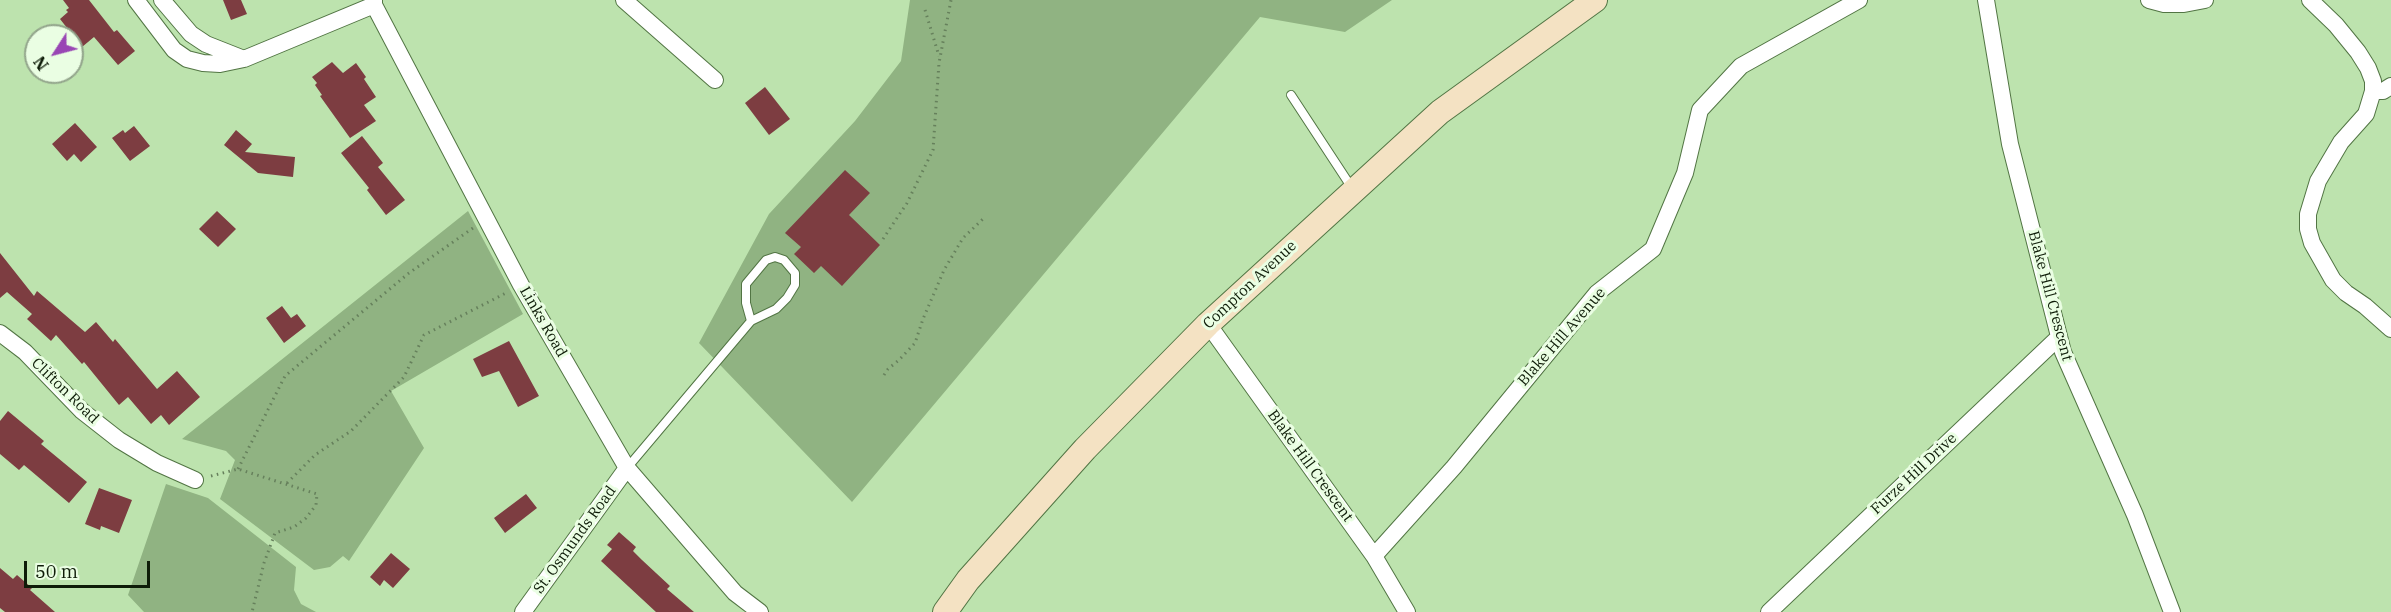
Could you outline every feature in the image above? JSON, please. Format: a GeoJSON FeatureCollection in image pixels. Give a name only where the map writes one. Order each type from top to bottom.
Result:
{"type":"FeatureCollection","features":[{"type":"Feature","properties":{"kind":"street"},"geometry":{"type":"LineString","coordinates":[[136,0],[174,50],[187,59],[220,64],[244,59],[374,3]]}},
{"type":"Feature","properties":{"kind":"street"},"geometry":{"type":"LineString","coordinates":[[162,0],[191,34],[206,44],[244,59]]}},
{"type":"Feature","properties":{"kind":"street"},"geometry":{"type":"LineString","coordinates":[[624,0],[715,80]]}},
{"type":"Feature","properties":{"kind":"street","name":"Compton Avenue"},"geometry":{"type":"LineString","coordinates":[[945,612],[968,580],[1085,449],[1208,324],[1440,112],[1595,0]]}},
{"type":"Feature","properties":{"kind":"street","name":"Blake Hill Avenue"},"geometry":{"type":"LineString","coordinates":[[1374,556],[1454,467],[1597,293],[1653,249],[1685,173],[1700,110],[1742,66],[1859,0]]}},
{"type":"Feature","properties":{"kind":"street","name":"Blake Hill Crescent"},"geometry":{"type":"LineString","coordinates":[[1986,0],[2010,144],[2063,352],[2135,515],[2172,612]]}},
{"type":"Feature","properties":{"kind":"street"},"geometry":{"type":"LineString","coordinates":[[2149,0],[2164,4],[2184,4],[2205,0]]}},
{"type":"Feature","properties":{"kind":"street"},"geometry":{"type":"LineString","coordinates":[[2310,0],[2336,25],[2358,52],[2368,68],[2373,81],[2373,91],[2366,114],[2341,142],[2318,181],[2308,214],[2308,228],[2312,243],[2332,280],[2391,329]]}},
{"type":"Feature","properties":{"kind":"street","name":"Links Road"},"geometry":{"type":"LineString","coordinates":[[374,3],[521,285],[627,468],[735,592],[760,612]]}},
{"type":"Feature","properties":{"kind":"street"},"geometry":{"type":"LineString","coordinates":[[2373,91],[2391,86]]}},
{"type":"Feature","properties":{"kind":"street","name":"Blake Hill Crescent"},"geometry":{"type":"LineString","coordinates":[[1208,324],[1374,556],[1407,612]]}},
{"type":"Feature","properties":{"kind":"street","name":"Clifton Road"},"geometry":{"type":"LineString","coordinates":[[0,333],[25,352],[82,411],[119,440],[157,463],[195,480]]}},
{"type":"Feature","properties":{"kind":"street","name":"Furze Hill Drive"},"geometry":{"type":"LineString","coordinates":[[1769,612],[2059,337]]}},
{"type":"Feature","properties":{"kind":"street","name":"St. Osmunds Road"},"geometry":{"type":"LineString","coordinates":[[523,612],[627,468]]}},
{"type":"Feature","properties":{"kind":"lane"},"geometry":{"type":"LineString","coordinates":[[1291,95],[1354,190]]}},
{"type":"Feature","properties":{"kind":"lane"},"geometry":{"type":"LineString","coordinates":[[627,468],[751,321],[776,309],[795,285],[795,273],[784,260],[775,257],[766,260],[746,284],[746,303],[751,321]]}},
{"type":"Feature","properties":{"kind":"path"},"geometry":{"type":"LineString","coordinates":[[883,239],[907,203],[933,150],[940,57],[951,0]]}},
{"type":"Feature","properties":{"kind":"path"},"geometry":{"type":"LineString","coordinates":[[925,9],[940,57]]}},
{"type":"Feature","properties":{"kind":"path"},"geometry":{"type":"LineString","coordinates":[[884,375],[915,343],[945,270],[963,238],[984,218]]}},
{"type":"Feature","properties":{"kind":"path"},"geometry":{"type":"LineString","coordinates":[[238,469],[285,376],[436,252],[487,219]]}},
{"type":"Feature","properties":{"kind":"path"},"geometry":{"type":"LineString","coordinates":[[287,483],[315,455],[351,431],[404,377],[424,335],[521,285]]}},
{"type":"Feature","properties":{"kind":"path"},"geometry":{"type":"LineString","coordinates":[[195,480],[238,469],[317,494],[316,505],[294,527],[275,533],[264,563],[252,612]]}},
{"type":"Feature","properties":{"kind":"green space"},"geometry":{"type":"Polygon","coordinates":[[[910,0],[1392,0],[1345,32],[1260,17],[852,502],[699,343],[769,214],[855,121],[901,61],[910,0]]]}},
{"type":"Feature","properties":{"kind":"green space"},"geometry":{"type":"Polygon","coordinates":[[[468,211],[523,314],[391,391],[424,448],[349,561],[343,556],[330,567],[314,570],[220,499],[235,460],[226,451],[182,439],[468,211]]]}},
{"type":"Feature","properties":{"kind":"green space"},"geometry":{"type":"Polygon","coordinates":[[[166,484],[208,498],[296,567],[294,590],[301,604],[316,612],[144,612],[128,595],[166,484]]]}},
{"type":"Feature","properties":{"kind":"building"},"geometry":{"type":"Polygon","coordinates":[[[63,0],[89,0],[114,32],[117,30],[135,51],[118,65],[94,37],[84,45],[84,24],[64,24],[60,19],[69,8],[63,0]]]}},
{"type":"Feature","properties":{"kind":"building"},"geometry":{"type":"Polygon","coordinates":[[[223,0],[241,0],[247,14],[231,20],[223,0]]]}},
{"type":"Feature","properties":{"kind":"building"},"geometry":{"type":"Polygon","coordinates":[[[332,62],[343,73],[356,63],[376,97],[364,105],[376,121],[350,138],[320,96],[322,95],[315,85],[317,83],[312,77],[332,62]]]}},
{"type":"Feature","properties":{"kind":"building"},"geometry":{"type":"Polygon","coordinates":[[[765,87],[790,119],[769,135],[745,103],[765,87]]]}},
{"type":"Feature","properties":{"kind":"building"},"geometry":{"type":"Polygon","coordinates":[[[75,123],[97,147],[81,162],[74,154],[67,161],[52,144],[75,123]]]}},
{"type":"Feature","properties":{"kind":"building"},"geometry":{"type":"Polygon","coordinates":[[[134,126],[150,146],[130,161],[112,138],[123,130],[125,133],[134,126]]]}},
{"type":"Feature","properties":{"kind":"building"},"geometry":{"type":"Polygon","coordinates":[[[236,130],[252,144],[245,152],[295,157],[293,177],[258,173],[224,145],[236,130]]]}},
{"type":"Feature","properties":{"kind":"building"},"geometry":{"type":"Polygon","coordinates":[[[362,136],[383,163],[378,167],[405,200],[386,215],[367,190],[369,188],[341,153],[362,136]]]}},
{"type":"Feature","properties":{"kind":"building"},"geometry":{"type":"Polygon","coordinates":[[[845,170],[870,193],[849,215],[880,245],[842,286],[821,266],[814,273],[794,254],[801,247],[785,233],[845,170]]]}},
{"type":"Feature","properties":{"kind":"building"},"geometry":{"type":"Polygon","coordinates":[[[217,211],[236,229],[218,247],[199,229],[217,211]]]}},
{"type":"Feature","properties":{"kind":"building"},"geometry":{"type":"Polygon","coordinates":[[[0,253],[34,296],[37,291],[85,332],[96,322],[113,342],[115,339],[157,389],[177,371],[200,397],[169,425],[161,415],[151,424],[128,397],[119,405],[84,362],[82,364],[56,335],[51,341],[27,319],[32,314],[7,292],[0,298],[0,253]]]}},
{"type":"Feature","properties":{"kind":"building"},"geometry":{"type":"Polygon","coordinates":[[[282,306],[291,318],[297,314],[306,326],[284,343],[266,318],[282,306]]]}},
{"type":"Feature","properties":{"kind":"building"},"geometry":{"type":"Polygon","coordinates":[[[509,341],[539,396],[518,407],[499,371],[482,377],[473,359],[509,341]]]}},
{"type":"Feature","properties":{"kind":"building"},"geometry":{"type":"Polygon","coordinates":[[[8,411],[44,441],[41,444],[87,482],[69,503],[24,465],[19,470],[0,454],[0,421],[8,411]]]}},
{"type":"Feature","properties":{"kind":"building"},"geometry":{"type":"Polygon","coordinates":[[[99,488],[132,500],[119,533],[101,526],[100,530],[85,524],[99,488]]]}},
{"type":"Feature","properties":{"kind":"building"},"geometry":{"type":"Polygon","coordinates":[[[526,494],[537,508],[505,533],[494,518],[526,494]]]}},
{"type":"Feature","properties":{"kind":"building"},"geometry":{"type":"Polygon","coordinates":[[[619,532],[636,547],[633,551],[670,586],[667,589],[694,612],[656,612],[601,561],[612,549],[607,545],[619,532]]]}},
{"type":"Feature","properties":{"kind":"building"},"geometry":{"type":"Polygon","coordinates":[[[391,553],[410,569],[393,588],[384,580],[380,586],[370,577],[391,553]]]}},
{"type":"Feature","properties":{"kind":"building"},"geometry":{"type":"Polygon","coordinates":[[[0,568],[13,579],[17,575],[55,612],[5,612],[0,608],[0,568]]]}}]}
